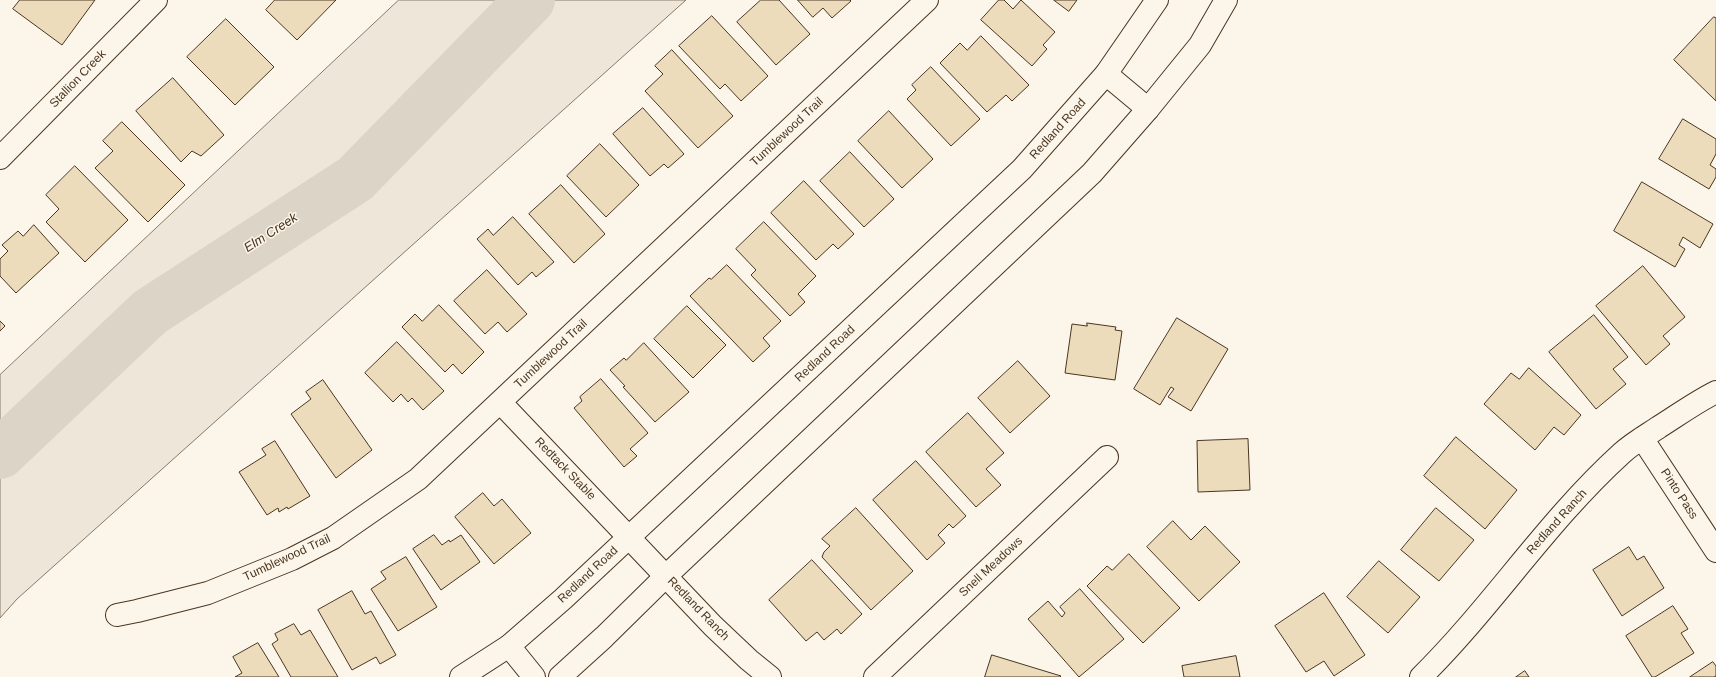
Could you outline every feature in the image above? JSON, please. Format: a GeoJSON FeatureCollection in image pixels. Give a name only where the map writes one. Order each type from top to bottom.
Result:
{"type":"FeatureCollection","features":[{"type":"Feature","properties":{"kind":"street","name":"Stallion Creek"},"geometry":{"type":"LineString","coordinates":[[0,158],[156,0]]}},
{"type":"Feature","properties":{"kind":"street","name":"Tumblewood Trail"},"geometry":{"type":"LineString","coordinates":[[117,614],[137,611],[208,593],[292,558],[333,538],[418,479],[927,0]]}},
{"type":"Feature","properties":{"kind":"street","name":"Redland Road"},"geometry":{"type":"LineString","coordinates":[[461,677],[509,646],[563,599],[1022,169],[1106,74],[1157,0]]}},
{"type":"Feature","properties":{"kind":"street"},"geometry":{"type":"LineString","coordinates":[[560,677],[604,637],[666,576],[1092,173],[1148,109],[1200,45],[1226,0]]}},
{"type":"Feature","properties":{"kind":"street"},"geometry":{"type":"LineString","coordinates":[[1106,74],[1148,109]]}},
{"type":"Feature","properties":{"kind":"street","name":"Redland Ranch"},"geometry":{"type":"LineString","coordinates":[[1421,677],[1447,652],[1534,547],[1583,492],[1622,453],[1642,438],[1716,392]]}},
{"type":"Feature","properties":{"kind":"street","name":"Redtack Stable"},"geometry":{"type":"LineString","coordinates":[[500,402],[628,537]]}},
{"type":"Feature","properties":{"kind":"street","name":"Pinto Pass"},"geometry":{"type":"LineString","coordinates":[[1642,438],[1716,551]]}},
{"type":"Feature","properties":{"kind":"street","name":"Snell Meadows"},"geometry":{"type":"LineString","coordinates":[[875,677],[1108,457]]}},
{"type":"Feature","properties":{"kind":"street","name":"Redland Ranch"},"geometry":{"type":"LineString","coordinates":[[628,537],[713,626],[749,660],[770,677]]}},
{"type":"Feature","properties":{"kind":"street"},"geometry":{"type":"LineString","coordinates":[[509,646],[534,677]]}},
{"type":"Feature","properties":{"kind":"shaded area"},"geometry":{"type":"Polygon","coordinates":[[[399,0],[686,0],[17,599],[0,618],[0,375],[399,0]]]}},
{"type":"Feature","properties":{"kind":"building"},"geometry":{"type":"Polygon","coordinates":[[[20,0],[95,0],[62,45],[13,9],[20,0]]]}},
{"type":"Feature","properties":{"kind":"building"},"geometry":{"type":"Polygon","coordinates":[[[275,0],[336,0],[297,40],[266,10],[275,0]]]}},
{"type":"Feature","properties":{"kind":"building"},"geometry":{"type":"Polygon","coordinates":[[[761,0],[779,0],[810,34],[776,65],[737,22],[761,0]]]}},
{"type":"Feature","properties":{"kind":"building"},"geometry":{"type":"Polygon","coordinates":[[[798,0],[851,1],[832,18],[823,8],[813,17],[798,0]]]}},
{"type":"Feature","properties":{"kind":"building"},"geometry":{"type":"Polygon","coordinates":[[[999,0],[1004,0],[1013,9],[1021,0],[1055,32],[1043,45],[1047,49],[1032,66],[981,20],[999,0]]]}},
{"type":"Feature","properties":{"kind":"building"},"geometry":{"type":"Polygon","coordinates":[[[1054,0],[1077,0],[1069,11],[1054,0]]]}},
{"type":"Feature","properties":{"kind":"building"},"geometry":{"type":"Polygon","coordinates":[[[712,16],[768,76],[741,101],[725,84],[720,89],[679,46],[712,16]]]}},
{"type":"Feature","properties":{"kind":"building"},"geometry":{"type":"Polygon","coordinates":[[[1714,17],[1716,18],[1716,101],[1674,60],[1714,17]]]}},
{"type":"Feature","properties":{"kind":"building"},"geometry":{"type":"Polygon","coordinates":[[[226,19],[274,67],[235,105],[187,57],[226,19]]]}},
{"type":"Feature","properties":{"kind":"building"},"geometry":{"type":"Polygon","coordinates":[[[981,36],[1029,85],[1012,101],[1006,95],[987,112],[940,63],[960,43],[967,50],[981,36]]]}},
{"type":"Feature","properties":{"kind":"building"},"geometry":{"type":"Polygon","coordinates":[[[672,50],[733,116],[698,148],[645,91],[663,74],[655,66],[672,50]]]}},
{"type":"Feature","properties":{"kind":"building"},"geometry":{"type":"Polygon","coordinates":[[[931,67],[980,119],[951,146],[907,99],[916,90],[912,85],[931,67]]]}},
{"type":"Feature","properties":{"kind":"building"},"geometry":{"type":"Polygon","coordinates":[[[173,78],[224,135],[201,156],[192,151],[181,162],[136,111],[173,78]]]}},
{"type":"Feature","properties":{"kind":"building"},"geometry":{"type":"Polygon","coordinates":[[[643,108],[684,154],[668,168],[664,164],[650,176],[613,134],[643,108]]]}},
{"type":"Feature","properties":{"kind":"building"},"geometry":{"type":"Polygon","coordinates":[[[889,111],[933,159],[902,188],[858,141],[889,111]]]}},
{"type":"Feature","properties":{"kind":"building"},"geometry":{"type":"Polygon","coordinates":[[[1683,119],[1716,139],[1716,154],[1710,165],[1716,169],[1716,177],[1709,189],[1659,159],[1683,119]]]}},
{"type":"Feature","properties":{"kind":"building"},"geometry":{"type":"Polygon","coordinates":[[[122,122],[185,185],[148,222],[95,168],[113,151],[103,141],[122,122]]]}},
{"type":"Feature","properties":{"kind":"building"},"geometry":{"type":"Polygon","coordinates":[[[600,144],[639,185],[606,217],[567,176],[600,144]]]}},
{"type":"Feature","properties":{"kind":"building"},"geometry":{"type":"Polygon","coordinates":[[[850,152],[894,199],[864,227],[820,181],[850,152]]]}},
{"type":"Feature","properties":{"kind":"building"},"geometry":{"type":"Polygon","coordinates":[[[75,166],[128,220],[85,262],[46,222],[59,209],[46,195],[75,166]]]}},
{"type":"Feature","properties":{"kind":"building"},"geometry":{"type":"Polygon","coordinates":[[[804,181],[854,234],[838,249],[833,244],[816,260],[771,213],[804,181]]]}},
{"type":"Feature","properties":{"kind":"building"},"geometry":{"type":"Polygon","coordinates":[[[1642,182],[1713,224],[1700,248],[1683,237],[1679,245],[1685,249],[1675,267],[1614,231],[1642,182]]]}},
{"type":"Feature","properties":{"kind":"building"},"geometry":{"type":"Polygon","coordinates":[[[561,185],[605,234],[574,263],[529,214],[561,185]]]}},
{"type":"Feature","properties":{"kind":"building"},"geometry":{"type":"Polygon","coordinates":[[[513,217],[554,262],[536,277],[532,272],[518,285],[477,239],[488,229],[493,235],[513,217]]]}},
{"type":"Feature","properties":{"kind":"building"},"geometry":{"type":"Polygon","coordinates":[[[764,222],[816,276],[798,294],[805,302],[790,316],[751,275],[756,270],[736,249],[764,222]]]}},
{"type":"Feature","properties":{"kind":"building"},"geometry":{"type":"Polygon","coordinates":[[[34,225],[59,253],[16,293],[0,276],[0,259],[8,251],[2,245],[18,231],[23,236],[34,225]]]}},
{"type":"Feature","properties":{"kind":"building"},"geometry":{"type":"Polygon","coordinates":[[[727,265],[781,321],[763,338],[770,346],[753,362],[690,296],[709,278],[711,279],[727,265]]]}},
{"type":"Feature","properties":{"kind":"building"},"geometry":{"type":"Polygon","coordinates":[[[1643,266],[1685,317],[1663,336],[1670,344],[1646,365],[1596,306],[1643,266]]]}},
{"type":"Feature","properties":{"kind":"building"},"geometry":{"type":"Polygon","coordinates":[[[487,270],[527,314],[507,332],[498,322],[485,334],[454,301],[487,270]]]}},
{"type":"Feature","properties":{"kind":"building"},"geometry":{"type":"Polygon","coordinates":[[[439,305],[484,352],[462,374],[453,364],[445,372],[402,327],[415,314],[422,321],[439,305]]]}},
{"type":"Feature","properties":{"kind":"building"},"geometry":{"type":"Polygon","coordinates":[[[687,306],[726,345],[693,378],[654,339],[687,306]]]}},
{"type":"Feature","properties":{"kind":"building"},"geometry":{"type":"Polygon","coordinates":[[[1594,315],[1628,357],[1613,369],[1626,384],[1596,409],[1549,352],[1594,315]]]}},
{"type":"Feature","properties":{"kind":"building"},"geometry":{"type":"Polygon","coordinates":[[[1177,318],[1228,349],[1191,411],[1168,397],[1174,389],[1171,387],[1160,405],[1134,389],[1177,318]]]}},
{"type":"Feature","properties":{"kind":"building"},"geometry":{"type":"Polygon","coordinates":[[[0,321],[5,326],[0,331],[0,321]]]}},
{"type":"Feature","properties":{"kind":"building"},"geometry":{"type":"Polygon","coordinates":[[[1087,323],[1116,327],[1115,330],[1122,331],[1115,380],[1065,373],[1072,324],[1087,326],[1087,323]]]}},
{"type":"Feature","properties":{"kind":"building"},"geometry":{"type":"Polygon","coordinates":[[[397,342],[444,391],[423,410],[412,398],[408,402],[401,394],[393,402],[365,373],[397,342]]]}},
{"type":"Feature","properties":{"kind":"building"},"geometry":{"type":"Polygon","coordinates":[[[644,343],[689,392],[655,422],[623,387],[625,386],[610,370],[624,358],[626,360],[644,343]]]}},
{"type":"Feature","properties":{"kind":"building"},"geometry":{"type":"Polygon","coordinates":[[[1018,361],[1050,396],[1010,433],[978,398],[1018,361]]]}},
{"type":"Feature","properties":{"kind":"building"},"geometry":{"type":"Polygon","coordinates":[[[1529,368],[1581,415],[1564,435],[1554,427],[1535,450],[1484,404],[1511,373],[1519,379],[1529,368]]]}},
{"type":"Feature","properties":{"kind":"building"},"geometry":{"type":"Polygon","coordinates":[[[601,379],[648,433],[630,449],[637,456],[624,467],[574,408],[582,401],[580,397],[601,379]]]}},
{"type":"Feature","properties":{"kind":"building"},"geometry":{"type":"Polygon","coordinates":[[[323,380],[372,450],[336,478],[291,414],[311,399],[306,392],[323,380]]]}},
{"type":"Feature","properties":{"kind":"building"},"geometry":{"type":"Polygon","coordinates":[[[968,413],[1004,453],[986,469],[1001,485],[976,507],[926,452],[968,413]]]}},
{"type":"Feature","properties":{"kind":"building"},"geometry":{"type":"Polygon","coordinates":[[[1456,437],[1517,490],[1485,529],[1424,476],[1456,437]]]}},
{"type":"Feature","properties":{"kind":"building"},"geometry":{"type":"Polygon","coordinates":[[[1248,439],[1250,490],[1198,492],[1197,441],[1248,439]]]}},
{"type":"Feature","properties":{"kind":"building"},"geometry":{"type":"Polygon","coordinates":[[[275,441],[310,496],[288,509],[287,507],[279,512],[278,508],[267,515],[239,472],[266,455],[262,449],[275,441]]]}},
{"type":"Feature","properties":{"kind":"building"},"geometry":{"type":"Polygon","coordinates":[[[916,461],[966,516],[953,528],[949,524],[938,535],[945,543],[927,560],[873,500],[916,461]]]}},
{"type":"Feature","properties":{"kind":"building"},"geometry":{"type":"Polygon","coordinates":[[[483,493],[494,506],[502,499],[531,533],[494,564],[455,517],[483,493]]]}},
{"type":"Feature","properties":{"kind":"building"},"geometry":{"type":"Polygon","coordinates":[[[856,508],[913,571],[871,610],[822,557],[824,552],[830,546],[822,539],[856,508]]]}},
{"type":"Feature","properties":{"kind":"building"},"geometry":{"type":"Polygon","coordinates":[[[1436,508],[1474,540],[1439,581],[1401,550],[1436,508]]]}},
{"type":"Feature","properties":{"kind":"building"},"geometry":{"type":"Polygon","coordinates":[[[1173,521],[1191,540],[1205,526],[1240,562],[1199,601],[1147,547],[1173,521]]]}},
{"type":"Feature","properties":{"kind":"building"},"geometry":{"type":"Polygon","coordinates":[[[434,535],[442,545],[461,535],[480,562],[441,590],[413,549],[434,535]]]}},
{"type":"Feature","properties":{"kind":"building"},"geometry":{"type":"Polygon","coordinates":[[[1629,547],[1637,560],[1644,556],[1664,588],[1622,616],[1593,570],[1629,547]]]}},
{"type":"Feature","properties":{"kind":"building"},"geometry":{"type":"Polygon","coordinates":[[[1129,554],[1180,608],[1143,643],[1087,586],[1107,566],[1112,570],[1129,554]]]}},
{"type":"Feature","properties":{"kind":"building"},"geometry":{"type":"Polygon","coordinates":[[[406,557],[437,607],[398,631],[371,589],[386,579],[381,572],[406,557]]]}},
{"type":"Feature","properties":{"kind":"building"},"geometry":{"type":"Polygon","coordinates":[[[812,560],[862,614],[841,634],[837,629],[824,640],[817,632],[806,641],[769,600],[812,560]]]}},
{"type":"Feature","properties":{"kind":"building"},"geometry":{"type":"Polygon","coordinates":[[[1379,561],[1420,597],[1388,633],[1347,597],[1379,561]]]}},
{"type":"Feature","properties":{"kind":"building"},"geometry":{"type":"Polygon","coordinates":[[[1080,589],[1124,639],[1079,677],[1028,619],[1048,601],[1062,617],[1065,613],[1060,607],[1080,589]]]}},
{"type":"Feature","properties":{"kind":"building"},"geometry":{"type":"Polygon","coordinates":[[[352,591],[365,614],[371,611],[396,655],[380,664],[376,657],[352,670],[318,610],[352,591]]]}},
{"type":"Feature","properties":{"kind":"building"},"geometry":{"type":"Polygon","coordinates":[[[1324,593],[1365,655],[1334,676],[1324,661],[1306,672],[1275,626],[1324,593]]]}},
{"type":"Feature","properties":{"kind":"building"},"geometry":{"type":"Polygon","coordinates":[[[1673,606],[1688,629],[1681,633],[1694,653],[1655,677],[1652,677],[1626,636],[1673,606]]]}},
{"type":"Feature","properties":{"kind":"building"},"geometry":{"type":"Polygon","coordinates":[[[294,624],[301,635],[310,630],[338,677],[291,677],[272,644],[278,640],[275,634],[294,624]]]}},
{"type":"Feature","properties":{"kind":"building"},"geometry":{"type":"Polygon","coordinates":[[[258,643],[279,677],[235,677],[242,673],[233,657],[258,643]]]}},
{"type":"Feature","properties":{"kind":"building"},"geometry":{"type":"Polygon","coordinates":[[[992,655],[1061,676],[985,677],[992,655]]]}},
{"type":"Feature","properties":{"kind":"building"},"geometry":{"type":"Polygon","coordinates":[[[1236,656],[1240,677],[1184,677],[1182,666],[1236,656]]]}},
{"type":"Feature","properties":{"kind":"building"},"geometry":{"type":"Polygon","coordinates":[[[1713,662],[1716,666],[1716,676],[1690,677],[1713,662]]]}},
{"type":"Feature","properties":{"kind":"building"},"geometry":{"type":"Polygon","coordinates":[[[1525,671],[1529,677],[1516,677],[1525,671]]]}},
{"type":"Feature","properties":{"kind":"waterway","name":"Elm Creek"},"geometry":{"type":"LineString","coordinates":[[0,454],[150,312],[355,179],[530,0]]}}]}
